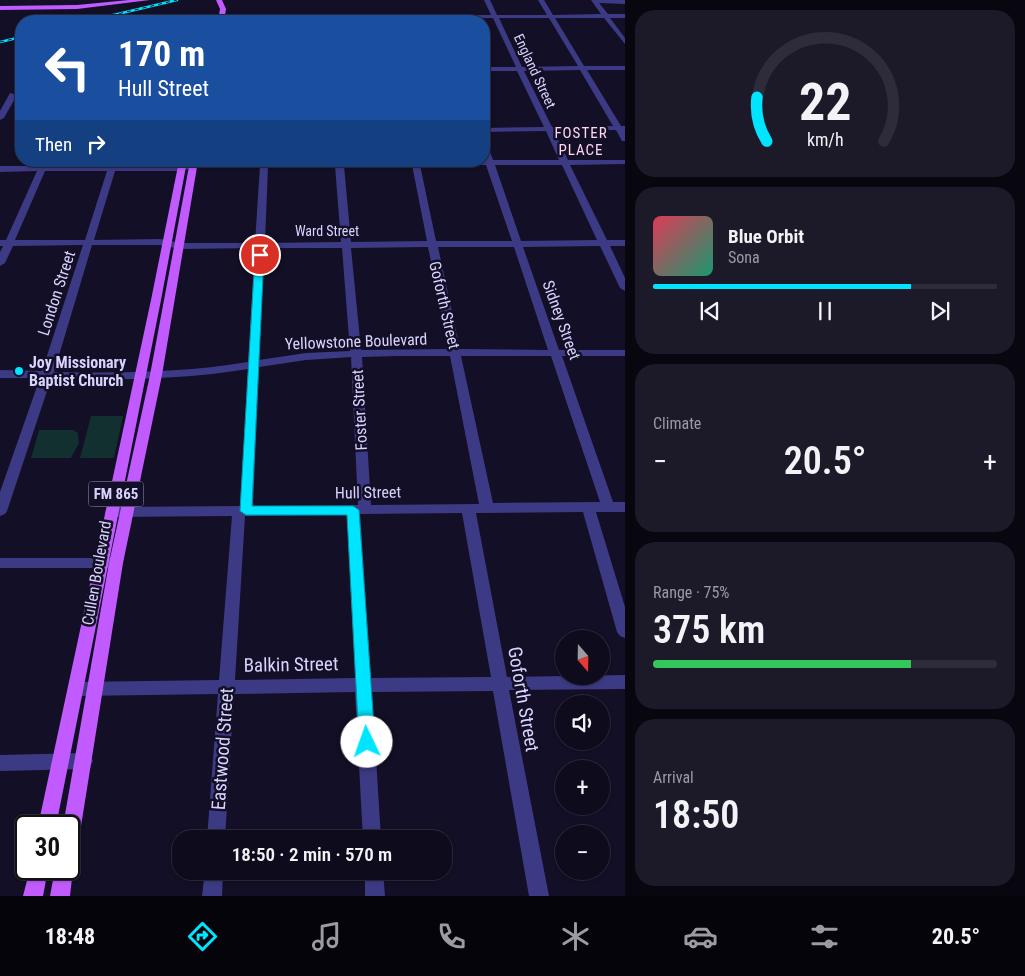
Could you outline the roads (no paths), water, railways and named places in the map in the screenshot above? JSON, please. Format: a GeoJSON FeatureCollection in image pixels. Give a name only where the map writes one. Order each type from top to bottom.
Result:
{"type":"FeatureCollection","features":[{"type":"Feature","properties":{"kind":"main road"},"geometry":{"type":"LineString","coordinates":[[0,8],[77,8],[147,0]]}},
{"type":"Feature","properties":{"kind":"main road","name":"Cullen Boulevard"},"geometry":{"type":"LineString","coordinates":[[74,815],[116,563],[120,512],[140,376],[163,300],[187,167]]}},
{"type":"Feature","properties":{"kind":"main road","name":"Cullen Boulevard"},"geometry":{"type":"LineString","coordinates":[[50,815],[77,689],[100,563],[120,512],[156,375],[163,300]]}},
{"type":"Feature","properties":{"kind":"main road"},"geometry":{"type":"LineString","coordinates":[[33,896],[37,880]]}},
{"type":"Feature","properties":{"kind":"main road"},"geometry":{"type":"LineString","coordinates":[[60,896],[62,880]]}},
{"type":"Feature","properties":{"kind":"street","name":"England Street"},"geometry":{"type":"LineString","coordinates":[[487,0],[625,288]]}},
{"type":"Feature","properties":{"kind":"street"},"geometry":{"type":"LineString","coordinates":[[541,0],[582,68],[622,128],[625,139]]}},
{"type":"Feature","properties":{"kind":"street"},"geometry":{"type":"LineString","coordinates":[[594,1],[625,2]]}},
{"type":"Feature","properties":{"kind":"street"},"geometry":{"type":"LineString","coordinates":[[594,1],[625,42]]}},
{"type":"Feature","properties":{"kind":"street"},"geometry":{"type":"LineString","coordinates":[[490,17],[625,16]]}},
{"type":"Feature","properties":{"kind":"street"},"geometry":{"type":"LineString","coordinates":[[490,69],[625,68]]}},
{"type":"Feature","properties":{"kind":"street"},"geometry":{"type":"LineString","coordinates":[[0,95],[15,95]]}},
{"type":"Feature","properties":{"kind":"street"},"geometry":{"type":"LineString","coordinates":[[0,118],[15,98]]}},
{"type":"Feature","properties":{"kind":"street"},"geometry":{"type":"LineString","coordinates":[[490,130],[622,128]]}},
{"type":"Feature","properties":{"kind":"street"},"geometry":{"type":"LineString","coordinates":[[490,162],[625,162]]}},
{"type":"Feature","properties":{"kind":"street","name":"Sidney Street"},"geometry":{"type":"LineString","coordinates":[[490,162],[608,507]]}},
{"type":"Feature","properties":{"kind":"street"},"geometry":{"type":"LineString","coordinates":[[0,169],[22,167]]}},
{"type":"Feature","properties":{"kind":"street"},"geometry":{"type":"LineString","coordinates":[[0,263],[5,243],[43,167]]}},
{"type":"Feature","properties":{"kind":"street"},"geometry":{"type":"LineString","coordinates":[[89,167],[131,167]]}},
{"type":"Feature","properties":{"kind":"street","name":"Eastwood Street"},"geometry":{"type":"LineString","coordinates":[[217,830],[242,511],[264,167]]}},
{"type":"Feature","properties":{"kind":"street","name":"Foster Street"},"geometry":{"type":"LineString","coordinates":[[339,167],[356,355],[364,684],[372,830]]}},
{"type":"Feature","properties":{"kind":"street","name":"Goforth Street"},"geometry":{"type":"LineString","coordinates":[[416,167],[487,508]]}},
{"type":"Feature","properties":{"kind":"street","name":"London Street"},"geometry":{"type":"LineString","coordinates":[[0,511],[47,374],[112,168]]}},
{"type":"Feature","properties":{"kind":"street","name":"Ward Street"},"geometry":{"type":"LineString","coordinates":[[5,243],[89,242],[260,246],[625,243]]}},
{"type":"Feature","properties":{"kind":"street","name":"Yellowstone Boulevard"},"geometry":{"type":"LineString","coordinates":[[0,374],[140,376],[208,372],[297,357],[356,355],[625,353]]}},
{"type":"Feature","properties":{"kind":"street"},"geometry":{"type":"LineString","coordinates":[[588,507],[625,632]]}},
{"type":"Feature","properties":{"kind":"street","name":"Hull Street"},"geometry":{"type":"LineString","coordinates":[[120,512],[625,507]]}},
{"type":"Feature","properties":{"kind":"street","name":"Goforth Street"},"geometry":{"type":"LineString","coordinates":[[468,509],[539,896]]}},
{"type":"Feature","properties":{"kind":"street"},"geometry":{"type":"LineString","coordinates":[[0,564],[116,563]]}},
{"type":"Feature","properties":{"kind":"street","name":"Balkin Street"},"geometry":{"type":"LineString","coordinates":[[77,689],[625,682]]}},
{"type":"Feature","properties":{"kind":"street"},"geometry":{"type":"LineString","coordinates":[[0,763],[84,761]]}},
{"type":"Feature","properties":{"kind":"street"},"geometry":{"type":"LineString","coordinates":[[212,896],[213,880]]}},
{"type":"Feature","properties":{"kind":"street"},"geometry":{"type":"LineString","coordinates":[[374,880],[375,896]]}},
{"type":"Feature","properties":{"kind":"railway"},"geometry":{"type":"LineString","coordinates":[[113,15],[177,0]]}},
{"type":"Feature","properties":{"kind":"railway"},"geometry":{"type":"LineString","coordinates":[[0,42],[15,38]]}},
{"type":"Feature","properties":{"kind":"place","name":"Joy Missionary Baptist Church"},"geometry":{"type":"Point","coordinates":[19,371]}},
{"type":"Feature","properties":{"kind":"district","name":"FOSTER PLACE"},"geometry":{"type":"Point","coordinates":[581,142]}}]}
